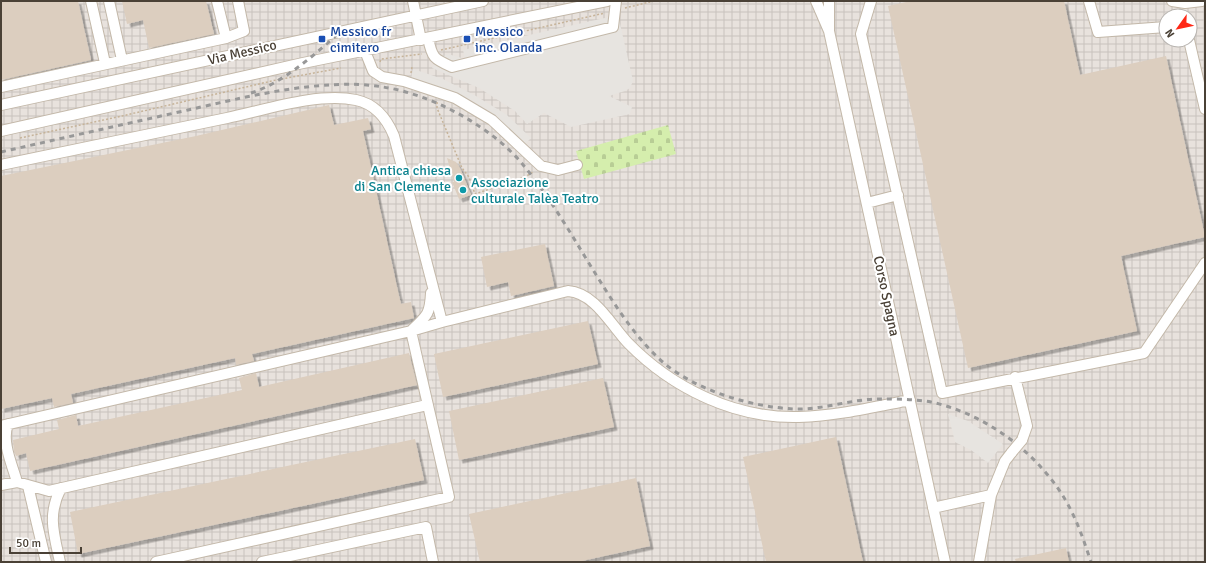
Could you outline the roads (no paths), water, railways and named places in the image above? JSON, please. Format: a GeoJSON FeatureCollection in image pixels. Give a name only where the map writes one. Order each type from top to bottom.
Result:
{"type":"FeatureCollection","features":[{"type":"Feature","properties":{"kind":"street"},"geometry":{"type":"LineString","coordinates":[[91,1],[105,63]]}},
{"type":"Feature","properties":{"kind":"street"},"geometry":{"type":"LineString","coordinates":[[109,1],[122,60]]}},
{"type":"Feature","properties":{"kind":"street"},"geometry":{"type":"LineString","coordinates":[[218,1],[226,38]]}},
{"type":"Feature","properties":{"kind":"street"},"geometry":{"type":"LineString","coordinates":[[1,87],[105,63],[226,38],[244,31],[238,1]]}},
{"type":"Feature","properties":{"kind":"street"},"geometry":{"type":"LineString","coordinates":[[412,1],[431,52],[436,60],[452,67],[613,27],[615,6]]}},
{"type":"Feature","properties":{"kind":"street","name":"Via Messico"},"geometry":{"type":"LineString","coordinates":[[1,105],[483,1]]}},
{"type":"Feature","properties":{"kind":"street","name":"Via Messico"},"geometry":{"type":"LineString","coordinates":[[1,131],[365,51],[606,1]]}},
{"type":"Feature","properties":{"kind":"street","name":"Corso Spagna"},"geometry":{"type":"LineString","coordinates":[[816,1],[830,30]]}},
{"type":"Feature","properties":{"kind":"street","name":"Corso Spagna"},"geometry":{"type":"LineString","coordinates":[[829,1],[830,30],[945,562]]}},
{"type":"Feature","properties":{"kind":"street"},"geometry":{"type":"LineString","coordinates":[[871,1],[861,34],[942,393],[1015,377],[1144,353],[1205,263]]}},
{"type":"Feature","properties":{"kind":"street"},"geometry":{"type":"LineString","coordinates":[[1089,1],[1098,32],[1158,28]]}},
{"type":"Feature","properties":{"kind":"street"},"geometry":{"type":"LineString","coordinates":[[1172,1],[1185,3],[1202,1]]}},
{"type":"Feature","properties":{"kind":"street"},"geometry":{"type":"LineString","coordinates":[[1191,48],[1205,109]]}},
{"type":"Feature","properties":{"kind":"street"},"geometry":{"type":"LineString","coordinates":[[365,51],[372,71],[382,77],[404,81],[455,98],[492,120],[541,166],[558,170],[577,165]]}},
{"type":"Feature","properties":{"kind":"street"},"geometry":{"type":"LineString","coordinates":[[1,165],[282,105],[339,98],[357,100],[374,108],[388,122],[394,136],[442,322]]}},
{"type":"Feature","properties":{"kind":"street"},"geometry":{"type":"LineString","coordinates":[[867,203],[898,195]]}},
{"type":"Feature","properties":{"kind":"street"},"geometry":{"type":"LineString","coordinates":[[411,331],[422,321],[430,308],[431,282]]}},
{"type":"Feature","properties":{"kind":"street"},"geometry":{"type":"LineString","coordinates":[[17,482],[6,440],[4,425],[411,331],[568,291],[577,292],[597,306],[613,327],[647,362],[698,395],[718,403],[768,415],[798,417],[844,413],[910,400]]}},
{"type":"Feature","properties":{"kind":"street"},"geometry":{"type":"LineString","coordinates":[[156,562],[449,497],[411,331]]}},
{"type":"Feature","properties":{"kind":"street"},"geometry":{"type":"LineString","coordinates":[[979,562],[991,495],[1002,467],[1022,440],[1027,426],[1015,377]]}},
{"type":"Feature","properties":{"kind":"street"},"geometry":{"type":"LineString","coordinates":[[1,485],[17,482],[49,491],[427,405]]}},
{"type":"Feature","properties":{"kind":"street"},"geometry":{"type":"LineString","coordinates":[[28,486],[46,562]]}},
{"type":"Feature","properties":{"kind":"street"},"geometry":{"type":"LineString","coordinates":[[60,562],[52,530],[52,518],[54,502],[61,488]]}},
{"type":"Feature","properties":{"kind":"street"},"geometry":{"type":"LineString","coordinates":[[933,508],[991,495]]}},
{"type":"Feature","properties":{"kind":"street"},"geometry":{"type":"LineString","coordinates":[[262,562],[426,527],[433,562]]}},
{"type":"Feature","properties":{"kind":"railway"},"geometry":{"type":"LineString","coordinates":[[251,93],[287,75],[311,57],[342,30]]}},
{"type":"Feature","properties":{"kind":"railway"},"geometry":{"type":"LineString","coordinates":[[1,152],[259,94],[311,86],[360,85],[383,87],[421,97],[460,114],[496,138],[524,166],[545,193],[607,292],[638,336],[655,355],[678,374],[709,390],[726,396],[778,408],[805,409],[868,399],[905,399],[931,402],[971,416],[991,426],[1009,438],[1041,467],[1054,483],[1074,516],[1091,562]]}},
{"type":"Feature","properties":{"kind":"place","name":"Messico fr cimitero"},"geometry":{"type":"Point","coordinates":[322,39]}},
{"type":"Feature","properties":{"kind":"place","name":"Messico inc. Olanda"},"geometry":{"type":"Point","coordinates":[467,39]}},
{"type":"Feature","properties":{"kind":"place","name":"Antica chiesa di San Clemente"},"geometry":{"type":"Point","coordinates":[459,178]}},
{"type":"Feature","properties":{"kind":"place","name":"Associazione culturale Talèa Teatro"},"geometry":{"type":"Point","coordinates":[463,190]}}]}
